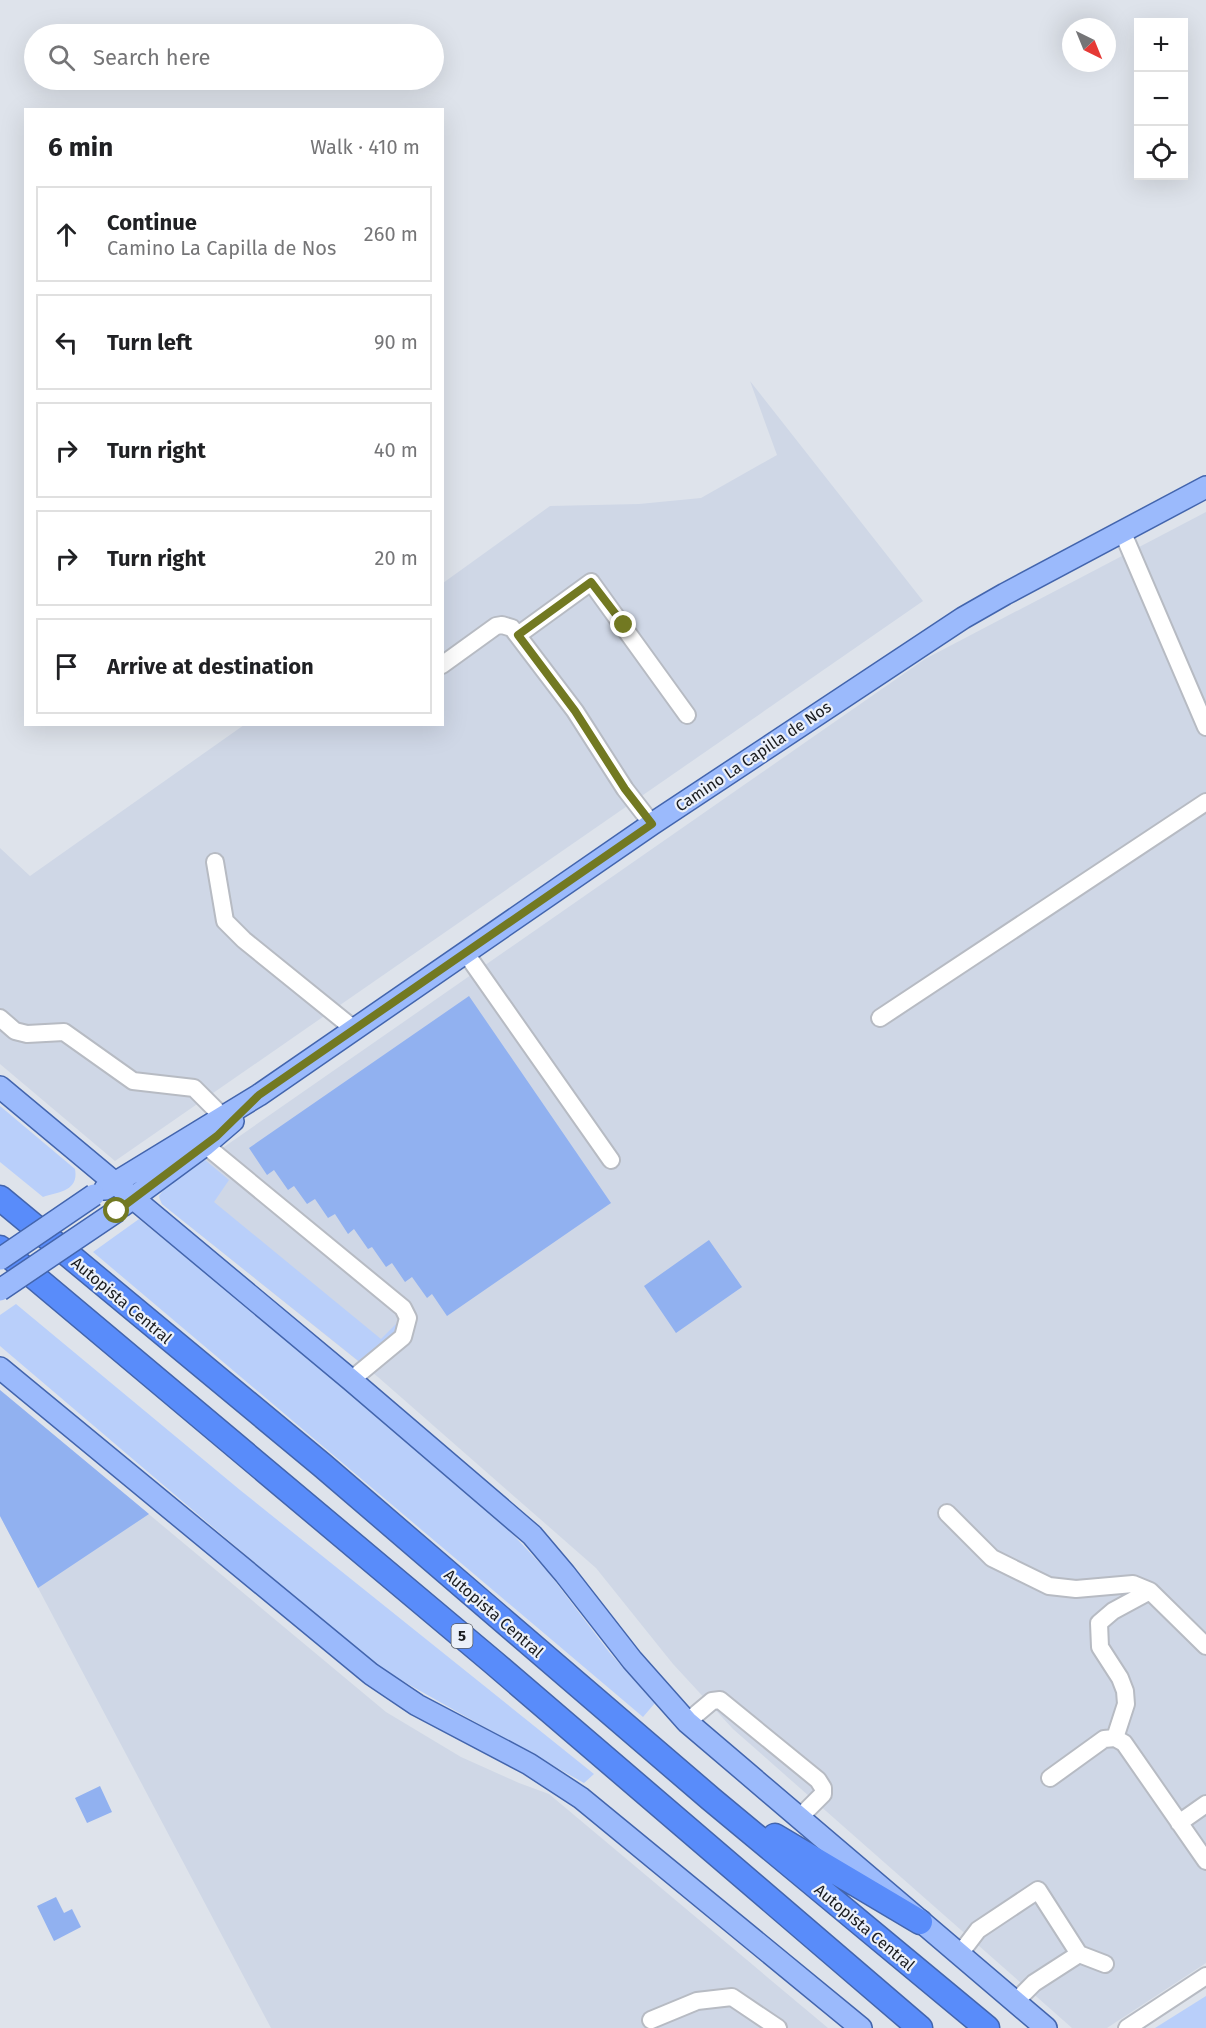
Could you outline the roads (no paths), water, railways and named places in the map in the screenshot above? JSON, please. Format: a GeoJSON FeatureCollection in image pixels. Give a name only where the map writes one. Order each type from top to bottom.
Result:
{"type":"FeatureCollection","features":[{"type":"Feature","properties":{"kind":"highway","name":"Autopista Central"},"geometry":{"type":"LineString","coordinates":[[0,1198],[322,1465],[711,1799],[987,2028]]}},
{"type":"Feature","properties":{"kind":"highway","name":"5"},"geometry":{"type":"LineString","coordinates":[[0,1248],[493,1662],[920,2028]]}},
{"type":"Feature","properties":{"kind":"highway"},"geometry":{"type":"LineString","coordinates":[[711,1799],[920,1922]]}},
{"type":"Feature","properties":{"kind":"main road","name":"Camino La Capilla de Nos"},"geometry":{"type":"LineString","coordinates":[[0,1259],[94,1196],[259,1095],[652,824],[963,618],[1206,487]]}},
{"type":"Feature","properties":{"kind":"main road"},"geometry":{"type":"LineString","coordinates":[[0,1087],[115,1184],[125,1204],[351,1380],[532,1535],[632,1660],[687,1722],[1046,2028]]}},
{"type":"Feature","properties":{"kind":"main road","name":"Camino La Capilla de Nos"},"geometry":{"type":"LineString","coordinates":[[0,1290],[125,1204],[205,1145],[230,1125],[259,1095]]}},
{"type":"Feature","properties":{"kind":"main road"},"geometry":{"type":"LineString","coordinates":[[0,1368],[370,1674],[417,1705],[529,1764],[581,1797],[861,2028]]}},
{"type":"Feature","properties":{"kind":"street"},"geometry":{"type":"LineString","coordinates":[[1122,531],[1206,727]]}},
{"type":"Feature","properties":{"kind":"street"},"geometry":{"type":"LineString","coordinates":[[518,635],[591,582],[687,715]]}},
{"type":"Feature","properties":{"kind":"street"},"geometry":{"type":"LineString","coordinates":[[444,663],[496,626],[508,626],[518,635],[575,711],[625,789],[652,824]]}},
{"type":"Feature","properties":{"kind":"street"},"geometry":{"type":"LineString","coordinates":[[880,1018],[1206,802]]}},
{"type":"Feature","properties":{"kind":"street"},"geometry":{"type":"LineString","coordinates":[[215,862],[225,921],[244,940],[354,1029]]}},
{"type":"Feature","properties":{"kind":"street"},"geometry":{"type":"LineString","coordinates":[[465,952],[611,1160]]}},
{"type":"Feature","properties":{"kind":"street"},"geometry":{"type":"LineString","coordinates":[[0,1018],[15,1031],[27,1034],[64,1032],[133,1081],[194,1088],[222,1116]]}},
{"type":"Feature","properties":{"kind":"street"},"geometry":{"type":"LineString","coordinates":[[205,1145],[403,1308],[408,1323],[403,1337],[351,1380]]}},
{"type":"Feature","properties":{"kind":"street"},"geometry":{"type":"LineString","coordinates":[[947,1513],[992,1558],[1049,1586],[1076,1589],[1133,1584],[1150,1591],[1206,1646]]}},
{"type":"Feature","properties":{"kind":"street"},"geometry":{"type":"LineString","coordinates":[[1115,1738],[1126,1704],[1125,1691],[1120,1678],[1100,1647],[1099,1623],[1113,1611],[1150,1591]]}},
{"type":"Feature","properties":{"kind":"street"},"geometry":{"type":"LineString","coordinates":[[687,1722],[712,1701],[720,1700],[818,1780],[823,1788],[823,1794],[800,1817]]}},
{"type":"Feature","properties":{"kind":"street"},"geometry":{"type":"LineString","coordinates":[[1050,1778],[1104,1739],[1115,1738],[1124,1743],[1206,1861]]}},
{"type":"Feature","properties":{"kind":"street"},"geometry":{"type":"LineString","coordinates":[[1179,1823],[1206,1804]]}},
{"type":"Feature","properties":{"kind":"street"},"geometry":{"type":"LineString","coordinates":[[959,1955],[978,1930],[1038,1890],[1079,1954],[1105,1964]]}},
{"type":"Feature","properties":{"kind":"street"},"geometry":{"type":"LineString","coordinates":[[1015,2002],[1034,1983],[1079,1954]]}},
{"type":"Feature","properties":{"kind":"street"},"geometry":{"type":"LineString","coordinates":[[1127,2028],[1206,1976]]}},
{"type":"Feature","properties":{"kind":"street"},"geometry":{"type":"LineString","coordinates":[[651,2020],[697,2001],[732,1997],[778,2028]]}}]}
